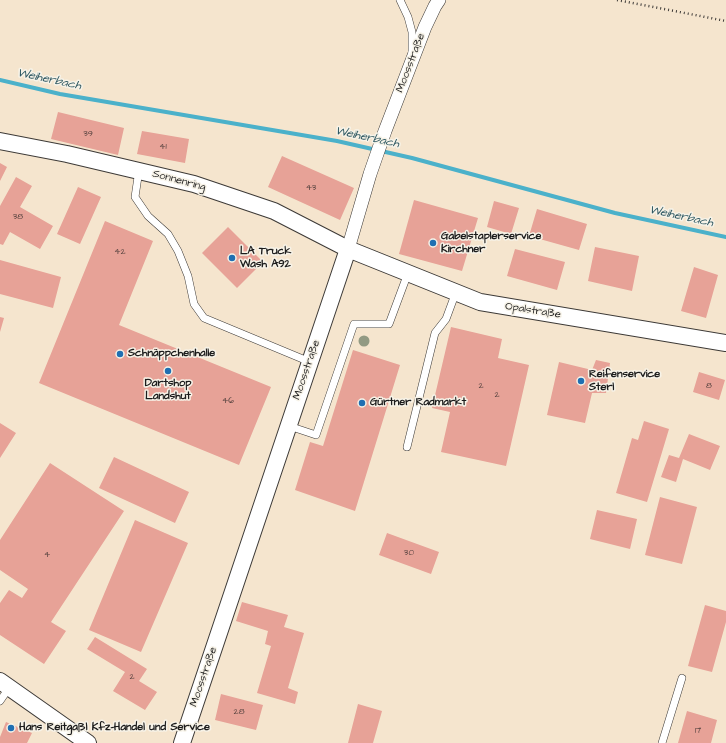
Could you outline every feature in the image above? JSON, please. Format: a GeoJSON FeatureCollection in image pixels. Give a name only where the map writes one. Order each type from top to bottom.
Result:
{"type":"FeatureCollection","features":[{"type":"Feature","properties":{"kind":"street","name":"Moosstraße"},"geometry":{"type":"LineString","coordinates":[[182,743],[348,249],[370,174],[425,27],[439,0]]}},
{"type":"Feature","properties":{"kind":"street","name":"Sonnenring"},"geometry":{"type":"LineString","coordinates":[[0,141],[139,170],[194,184],[274,211],[348,249]]}},
{"type":"Feature","properties":{"kind":"street","name":"Opalstraße"},"geometry":{"type":"LineString","coordinates":[[348,249],[480,302],[726,343]]}},
{"type":"Feature","properties":{"kind":"street"},"geometry":{"type":"LineString","coordinates":[[5,685],[88,743]]}},
{"type":"Feature","properties":{"kind":"lane"},"geometry":{"type":"LineString","coordinates":[[400,0],[408,17],[412,32],[412,63]]}},
{"type":"Feature","properties":{"kind":"lane"},"geometry":{"type":"LineString","coordinates":[[139,170],[135,197],[148,216],[168,234],[178,251],[188,276],[194,304],[204,318],[310,362]]}},
{"type":"Feature","properties":{"kind":"lane"},"geometry":{"type":"LineString","coordinates":[[288,426],[316,435],[354,324],[389,324],[408,273]]}},
{"type":"Feature","properties":{"kind":"lane"},"geometry":{"type":"LineString","coordinates":[[407,447],[435,333],[446,319],[456,292]]}},
{"type":"Feature","properties":{"kind":"lane"},"geometry":{"type":"LineString","coordinates":[[662,743],[682,678]]}},
{"type":"Feature","properties":{"kind":"lane"},"geometry":{"type":"LineString","coordinates":[[0,701],[5,685]]}},
{"type":"Feature","properties":{"kind":"path"},"geometry":{"type":"LineString","coordinates":[[617,0],[726,21]]}},
{"type":"Feature","properties":{"kind":"building"},"geometry":{"type":"Polygon","coordinates":[[[58,112],[124,128],[118,155],[51,139],[58,112]]]}},
{"type":"Feature","properties":{"kind":"building"},"geometry":{"type":"Polygon","coordinates":[[[142,131],[189,139],[185,163],[137,154],[142,131]]]}},
{"type":"Feature","properties":{"kind":"building"},"geometry":{"type":"Polygon","coordinates":[[[282,156],[354,188],[340,220],[268,187],[282,156]]]}},
{"type":"Feature","properties":{"kind":"building"},"geometry":{"type":"Polygon","coordinates":[[[0,163],[7,167],[0,181],[0,163]]]}},
{"type":"Feature","properties":{"kind":"building"},"geometry":{"type":"Polygon","coordinates":[[[16,177],[32,186],[20,207],[53,226],[40,249],[10,232],[3,245],[0,244],[0,206],[16,177]]]}},
{"type":"Feature","properties":{"kind":"building"},"geometry":{"type":"Polygon","coordinates":[[[78,187],[101,197],[80,244],[57,234],[78,187]]]}},
{"type":"Feature","properties":{"kind":"building"},"geometry":{"type":"Polygon","coordinates":[[[414,200],[478,218],[462,271],[399,254],[414,200]]]}},
{"type":"Feature","properties":{"kind":"building"},"geometry":{"type":"Polygon","coordinates":[[[494,201],[519,208],[511,234],[487,227],[494,201]]]}},
{"type":"Feature","properties":{"kind":"building"},"geometry":{"type":"Polygon","coordinates":[[[537,209],[587,224],[579,250],[529,236],[537,209]]]}},
{"type":"Feature","properties":{"kind":"building","name":"Schnäppchenhalle"},"geometry":{"type":"Polygon","coordinates":[[[105,221],[153,241],[119,325],[271,387],[239,465],[39,383],[105,221]]]}},
{"type":"Feature","properties":{"kind":"building","name":"LA Truck Wash A92"},"geometry":{"type":"Polygon","coordinates":[[[228,227],[263,262],[237,288],[202,253],[228,227]]]}},
{"type":"Feature","properties":{"kind":"building"},"geometry":{"type":"Polygon","coordinates":[[[595,247],[639,256],[632,291],[588,281],[595,247]]]}},
{"type":"Feature","properties":{"kind":"building"},"geometry":{"type":"Polygon","coordinates":[[[515,249],[565,262],[557,290],[507,276],[515,249]]]}},
{"type":"Feature","properties":{"kind":"building"},"geometry":{"type":"Polygon","coordinates":[[[0,260],[61,277],[53,308],[0,294],[0,260]]]}},
{"type":"Feature","properties":{"kind":"building"},"geometry":{"type":"Polygon","coordinates":[[[694,267],[718,275],[706,318],[681,311],[694,267]]]}},
{"type":"Feature","properties":{"kind":"building"},"geometry":{"type":"Polygon","coordinates":[[[0,317],[4,318],[0,332],[0,317]]]}},
{"type":"Feature","properties":{"kind":"building"},"geometry":{"type":"Polygon","coordinates":[[[451,327],[502,339],[498,358],[529,365],[506,466],[441,452],[450,412],[432,408],[451,327]]]}},
{"type":"Feature","properties":{"kind":"building","name":"Gürtner Radmarkt"},"geometry":{"type":"Polygon","coordinates":[[[353,350],[400,365],[355,511],[295,490],[310,442],[323,446],[353,350]]]}},
{"type":"Feature","properties":{"kind":"building","name":"Reifenservice Sterl"},"geometry":{"type":"Polygon","coordinates":[[[596,360],[610,363],[606,393],[592,393],[585,423],[547,415],[559,362],[592,370],[596,360]]]}},
{"type":"Feature","properties":{"kind":"building"},"geometry":{"type":"Polygon","coordinates":[[[699,372],[725,380],[719,400],[693,392],[699,372]]]}},
{"type":"Feature","properties":{"kind":"building"},"geometry":{"type":"Polygon","coordinates":[[[644,421],[669,429],[647,502],[616,493],[632,438],[638,440],[644,421]]]}},
{"type":"Feature","properties":{"kind":"building"},"geometry":{"type":"Polygon","coordinates":[[[0,423],[16,433],[0,458],[0,423]]]}},
{"type":"Feature","properties":{"kind":"building"},"geometry":{"type":"Polygon","coordinates":[[[689,434],[720,446],[710,470],[683,459],[676,482],[661,477],[669,455],[679,458],[689,434]]]}},
{"type":"Feature","properties":{"kind":"building"},"geometry":{"type":"Polygon","coordinates":[[[114,457],[189,492],[175,523],[99,488],[114,457]]]}},
{"type":"Feature","properties":{"kind":"building"},"geometry":{"type":"Polygon","coordinates":[[[50,463],[124,511],[51,622],[66,631],[44,664],[0,635],[0,603],[9,590],[22,598],[28,589],[0,570],[0,540],[50,463]]]}},
{"type":"Feature","properties":{"kind":"building"},"geometry":{"type":"Polygon","coordinates":[[[660,497],[697,507],[682,564],[645,555],[660,497]]]}},
{"type":"Feature","properties":{"kind":"building"},"geometry":{"type":"Polygon","coordinates":[[[597,510],[637,519],[630,549],[590,539],[597,510]]]}},
{"type":"Feature","properties":{"kind":"building"},"geometry":{"type":"Polygon","coordinates":[[[135,520],[188,543],[141,652],[89,630],[135,520]]]}},
{"type":"Feature","properties":{"kind":"building"},"geometry":{"type":"Polygon","coordinates":[[[387,533],[439,552],[431,574],[379,555],[387,533]]]}},
{"type":"Feature","properties":{"kind":"building"},"geometry":{"type":"Polygon","coordinates":[[[242,602],[288,615],[284,627],[304,633],[288,688],[298,692],[295,704],[257,693],[271,646],[265,644],[268,631],[236,621],[242,602]]]}},
{"type":"Feature","properties":{"kind":"building"},"geometry":{"type":"Polygon","coordinates":[[[705,605],[726,611],[726,622],[712,672],[688,666],[705,605]]]}},
{"type":"Feature","properties":{"kind":"building"},"geometry":{"type":"Polygon","coordinates":[[[95,637],[147,669],[139,681],[157,692],[145,710],[113,691],[125,672],[87,649],[95,637]]]}},
{"type":"Feature","properties":{"kind":"building"},"geometry":{"type":"Polygon","coordinates":[[[221,694],[263,705],[256,730],[215,720],[221,694]]]}},
{"type":"Feature","properties":{"kind":"building"},"geometry":{"type":"Polygon","coordinates":[[[358,704],[382,711],[373,743],[348,743],[358,704]]]}},
{"type":"Feature","properties":{"kind":"building"},"geometry":{"type":"Polygon","coordinates":[[[687,711],[717,720],[711,743],[678,743],[687,711]]]}},
{"type":"Feature","properties":{"kind":"building","name":"Hans Reitgaßl Kfz-Handel und Service"},"geometry":{"type":"Polygon","coordinates":[[[6,722],[32,733],[27,743],[0,743],[0,737],[6,722]]]}},
{"type":"Feature","properties":{"kind":"waterway","name":"Weiherbach"},"geometry":{"type":"LineString","coordinates":[[0,80],[60,94],[337,141],[412,158],[615,213],[726,237]]}},
{"type":"Feature","properties":{"kind":"place","name":"Gabelstaplerservice Kirchner"},"geometry":{"type":"Point","coordinates":[433,243]}},
{"type":"Feature","properties":{"kind":"place","name":"LA Truck Wash A92"},"geometry":{"type":"Point","coordinates":[232,258]}},
{"type":"Feature","properties":{"kind":"place","name":"Schnäppchenhalle"},"geometry":{"type":"Point","coordinates":[120,354]}},
{"type":"Feature","properties":{"kind":"place","name":"Dartshop Landshut"},"geometry":{"type":"Point","coordinates":[168,371]}},
{"type":"Feature","properties":{"kind":"place","name":"Reifenservice Sterl"},"geometry":{"type":"Point","coordinates":[581,381]}},
{"type":"Feature","properties":{"kind":"place","name":"Gürtner Radmarkt"},"geometry":{"type":"Point","coordinates":[362,403]}},
{"type":"Feature","properties":{"kind":"place","name":"Hans Reitgaßl Kfz-Handel und Service"},"geometry":{"type":"Point","coordinates":[11,728]}}]}
